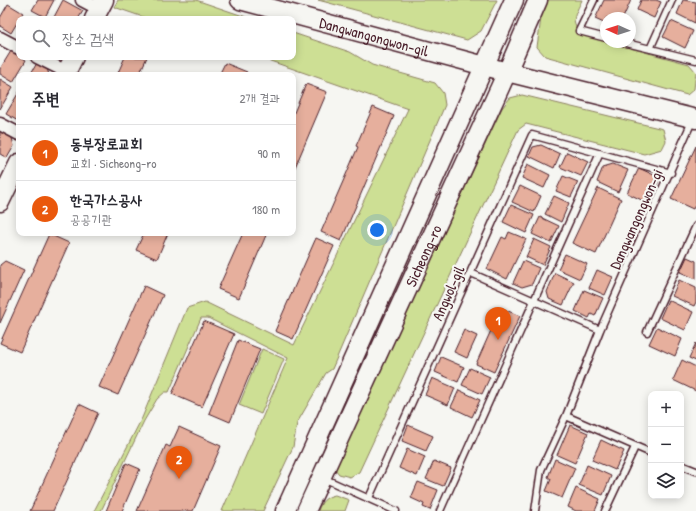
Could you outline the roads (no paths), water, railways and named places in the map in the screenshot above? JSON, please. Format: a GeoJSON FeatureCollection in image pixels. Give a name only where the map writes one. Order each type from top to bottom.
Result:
{"type":"FeatureCollection","features":[{"type":"Feature","properties":{"kind":"street"},"geometry":{"type":"LineString","coordinates":[[82,0],[99,9]]}},
{"type":"Feature","properties":{"kind":"street","name":"Dangwangongwon-gil"},"geometry":{"type":"LineString","coordinates":[[240,0],[507,72]]}},
{"type":"Feature","properties":{"kind":"street","name":"Sicheong-ro"},"geometry":{"type":"LineString","coordinates":[[285,511],[514,0]]}},
{"type":"Feature","properties":{"kind":"street","name":"Sicheong-ro"},"geometry":{"type":"LineString","coordinates":[[306,511],[507,72],[538,0]]}},
{"type":"Feature","properties":{"kind":"street"},"geometry":{"type":"LineString","coordinates":[[0,38],[16,46]]}},
{"type":"Feature","properties":{"kind":"street"},"geometry":{"type":"LineString","coordinates":[[46,60],[69,68]]}},
{"type":"Feature","properties":{"kind":"street"},"geometry":{"type":"LineString","coordinates":[[507,72],[695,116]]}},
{"type":"Feature","properties":{"kind":"street"},"geometry":{"type":"LineString","coordinates":[[0,124],[16,132]]}},
{"type":"Feature","properties":{"kind":"street"},"geometry":{"type":"LineString","coordinates":[[1,197],[16,169]]}},
{"type":"Feature","properties":{"kind":"lane"},"geometry":{"type":"LineString","coordinates":[[594,0],[579,31],[600,36]]}},
{"type":"Feature","properties":{"kind":"lane"},"geometry":{"type":"LineString","coordinates":[[650,49],[672,0]]}},
{"type":"Feature","properties":{"kind":"lane"},"geometry":{"type":"LineString","coordinates":[[636,46],[696,60]]}},
{"type":"Feature","properties":{"kind":"lane","name":"Dangwangongwon-gi"},"geometry":{"type":"LineString","coordinates":[[600,330],[695,116]]}},
{"type":"Feature","properties":{"kind":"lane","name":"Angwol-gil"},"geometry":{"type":"LineString","coordinates":[[369,498],[532,135],[671,173]]}},
{"type":"Feature","properties":{"kind":"lane"},"geometry":{"type":"LineString","coordinates":[[440,511],[535,302],[600,153]]}},
{"type":"Feature","properties":{"kind":"lane"},"geometry":{"type":"LineString","coordinates":[[647,332],[696,226]]}},
{"type":"Feature","properties":{"kind":"lane"},"geometry":{"type":"LineString","coordinates":[[471,273],[600,330],[566,416],[541,470],[535,511]]}},
{"type":"Feature","properties":{"kind":"lane"},"geometry":{"type":"LineString","coordinates":[[566,416],[648,452]]}},
{"type":"Feature","properties":{"kind":"lane"},"geometry":{"type":"LineString","coordinates":[[605,511],[635,447]]}},
{"type":"Feature","properties":{"kind":"lane"},"geometry":{"type":"LineString","coordinates":[[684,466],[696,472]]}},
{"type":"Feature","properties":{"kind":"lane"},"geometry":{"type":"LineString","coordinates":[[322,477],[395,511]]}},
{"type":"Feature","properties":{"kind":"place","name":"동부장로교회"},"geometry":{"type":"Point","coordinates":[498,340]}},
{"type":"Feature","properties":{"kind":"place","name":"한국가스공사"},"geometry":{"type":"Point","coordinates":[179,479]}}]}
